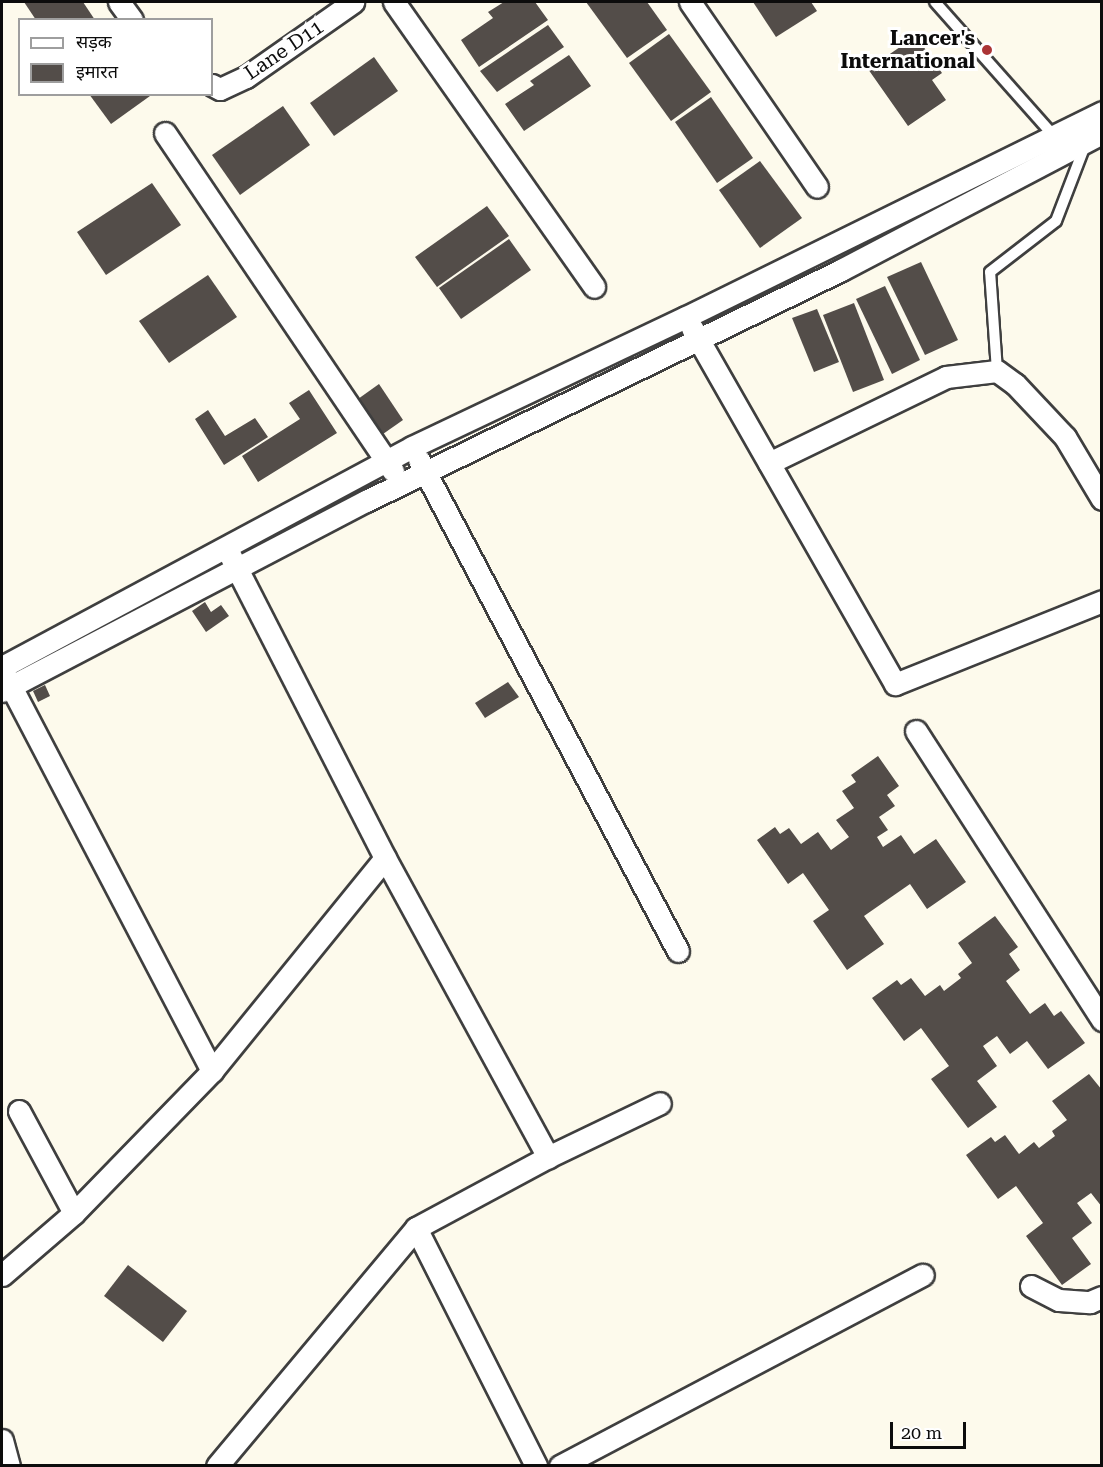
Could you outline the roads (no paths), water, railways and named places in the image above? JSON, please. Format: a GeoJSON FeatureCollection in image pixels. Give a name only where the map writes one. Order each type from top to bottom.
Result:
{"type":"FeatureCollection","features":[{"type":"Feature","properties":{"kind":"street"},"geometry":{"type":"LineString","coordinates":[[119,2],[131,18]]}},
{"type":"Feature","properties":{"kind":"street","name":"Lane D11"},"geometry":{"type":"LineString","coordinates":[[213,86],[220,89],[246,77],[353,2]]}},
{"type":"Feature","properties":{"kind":"street"},"geometry":{"type":"LineString","coordinates":[[394,2],[594,287]]}},
{"type":"Feature","properties":{"kind":"street"},"geometry":{"type":"LineString","coordinates":[[690,2],[816,187]]}},
{"type":"Feature","properties":{"kind":"street"},"geometry":{"type":"LineString","coordinates":[[4,678],[226,546],[386,460],[686,317],[1101,112]]}},
{"type":"Feature","properties":{"kind":"street"},"geometry":{"type":"LineString","coordinates":[[165,133],[401,484]]}},
{"type":"Feature","properties":{"kind":"street"},"geometry":{"type":"LineString","coordinates":[[4,678],[237,568],[425,472],[840,270],[1094,137]]}},
{"type":"Feature","properties":{"kind":"street"},"geometry":{"type":"LineString","coordinates":[[686,317],[895,684],[1101,601]]}},
{"type":"Feature","properties":{"kind":"street"},"geometry":{"type":"LineString","coordinates":[[770,463],[946,377],[997,371],[1015,384],[1065,437],[1101,499]]}},
{"type":"Feature","properties":{"kind":"street"},"geometry":{"type":"LineString","coordinates":[[412,447],[678,951]]}},
{"type":"Feature","properties":{"kind":"street"},"geometry":{"type":"LineString","coordinates":[[226,546],[385,858],[548,1157]]}},
{"type":"Feature","properties":{"kind":"street"},"geometry":{"type":"LineString","coordinates":[[4,678],[212,1071]]}},
{"type":"Feature","properties":{"kind":"street"},"geometry":{"type":"LineString","coordinates":[[916,731],[1101,1020]]}},
{"type":"Feature","properties":{"kind":"street"},"geometry":{"type":"LineString","coordinates":[[2,1275],[74,1213],[212,1071],[385,858]]}},
{"type":"Feature","properties":{"kind":"street"},"geometry":{"type":"LineString","coordinates":[[217,1466],[416,1228],[548,1157],[660,1103]]}},
{"type":"Feature","properties":{"kind":"street"},"geometry":{"type":"LineString","coordinates":[[19,1111],[74,1213]]}},
{"type":"Feature","properties":{"kind":"street"},"geometry":{"type":"LineString","coordinates":[[416,1228],[536,1466]]}},
{"type":"Feature","properties":{"kind":"street"},"geometry":{"type":"LineString","coordinates":[[560,1466],[923,1275]]}},
{"type":"Feature","properties":{"kind":"street"},"geometry":{"type":"LineString","coordinates":[[1030,1286],[1059,1300],[1090,1302],[1101,1297]]}},
{"type":"Feature","properties":{"kind":"street"},"geometry":{"type":"LineString","coordinates":[[2,1440],[9,1466]]}},
{"type":"Feature","properties":{"kind":"lane"},"geometry":{"type":"LineString","coordinates":[[935,2],[1054,136]]}},
{"type":"Feature","properties":{"kind":"lane"},"geometry":{"type":"LineString","coordinates":[[997,371],[990,272],[1056,221],[1094,137]]}},
{"type":"Feature","properties":{"kind":"place","name":"Lancer's International"},"geometry":{"type":"Point","coordinates":[987,50]}}]}
